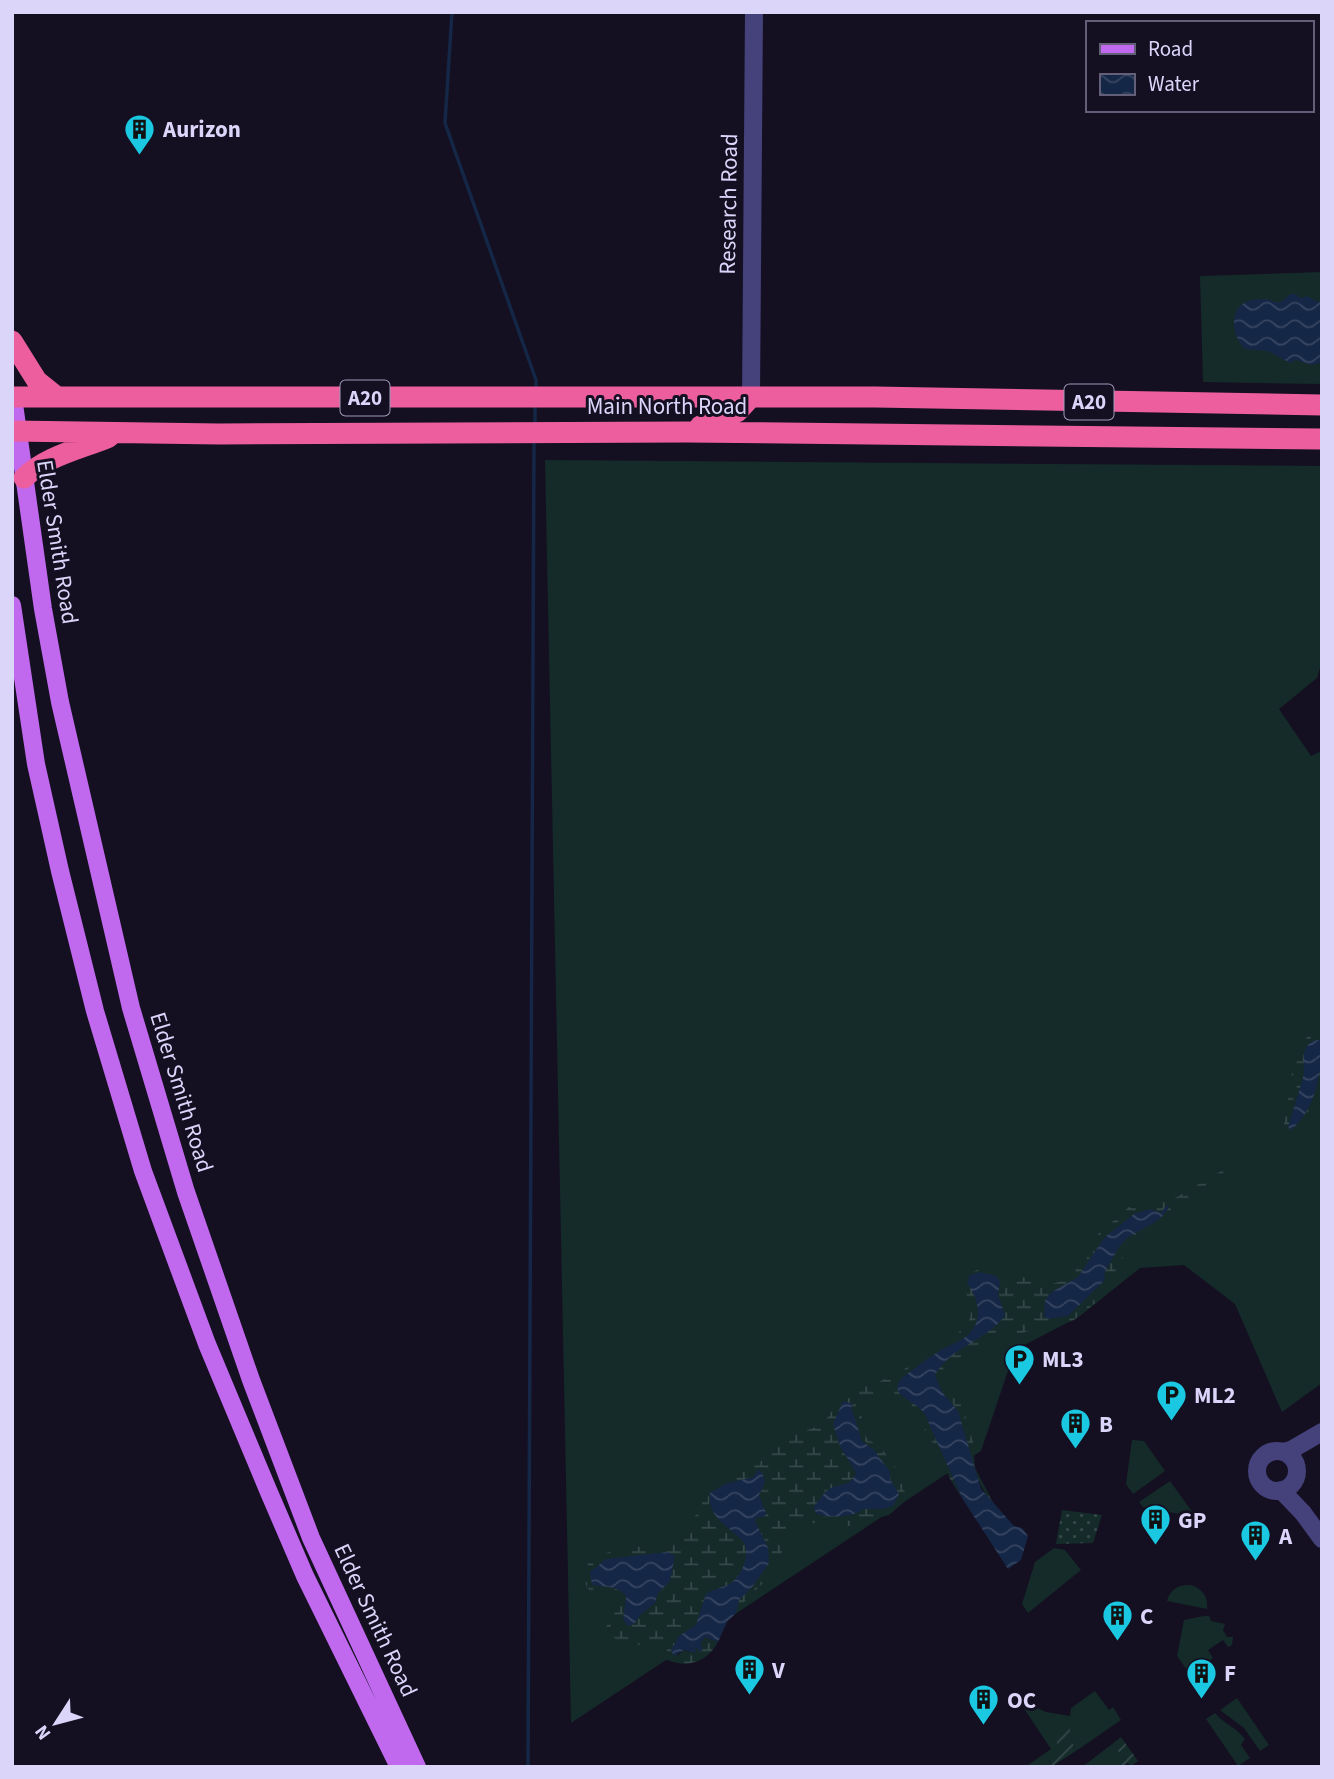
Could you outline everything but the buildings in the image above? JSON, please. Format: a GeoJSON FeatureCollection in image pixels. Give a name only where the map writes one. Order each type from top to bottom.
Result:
{"type":"FeatureCollection","features":[{"type":"Feature","properties":{"kind":"highway"},"geometry":{"type":"LineString","coordinates":[[12,341],[37,381],[57,397]]}},
{"type":"Feature","properties":{"kind":"highway","name":"Main North Road"},"geometry":{"type":"LineString","coordinates":[[13,393],[57,397],[751,397],[1322,405]]}},
{"type":"Feature","properties":{"kind":"highway"},"geometry":{"type":"LineString","coordinates":[[686,432],[737,412],[751,397],[759,414],[792,433]]}},
{"type":"Feature","properties":{"kind":"highway","name":"Main North Road"},"geometry":{"type":"LineString","coordinates":[[14,431],[686,432],[1322,439]]}},
{"type":"Feature","properties":{"kind":"highway"},"geometry":{"type":"LineString","coordinates":[[24,478],[32,470],[51,460],[117,433]]}},
{"type":"Feature","properties":{"kind":"main road","name":"Elder Smith Road"},"geometry":{"type":"LineString","coordinates":[[13,393],[14,431],[60,702],[131,1008],[186,1192],[251,1380],[311,1538],[417,1767]]}},
{"type":"Feature","properties":{"kind":"main road","name":"Elder Smith Road"},"geometry":{"type":"LineString","coordinates":[[12,605],[36,764],[60,872],[95,1011],[144,1171],[214,1359],[305,1576],[399,1767]]}},
{"type":"Feature","properties":{"kind":"main road"},"geometry":{"type":"LineString","coordinates":[[229,1314],[226,1331],[214,1359],[230,1364],[251,1380]]}},
{"type":"Feature","properties":{"kind":"street","name":"Research Road"},"geometry":{"type":"LineString","coordinates":[[751,397],[754,12]]}},
{"type":"Feature","properties":{"kind":"street"},"geometry":{"type":"LineString","coordinates":[[1322,1432],[1291,1450],[1267,1453],[1259,1461],[1257,1468],[1261,1483],[1267,1488],[1290,1481],[1322,1445]]}},
{"type":"Feature","properties":{"kind":"street"},"geometry":{"type":"LineString","coordinates":[[1283,1452],[1293,1459],[1290,1481],[1303,1513],[1322,1539]]}},
{"type":"Feature","properties":{"kind":"green space"},"geometry":{"type":"Polygon","coordinates":[[[1322,272],[1322,384],[1203,382],[1200,276],[1322,272]]]}},
{"type":"Feature","properties":{"kind":"green space"},"geometry":{"type":"Polygon","coordinates":[[[545,460],[1322,466],[1322,661],[1317,678],[1279,709],[1311,756],[1322,751],[1322,1383],[1282,1412],[1235,1304],[1184,1265],[1140,1268],[1080,1316],[1015,1350],[981,1451],[571,1723],[545,460]]]}},
{"type":"Feature","properties":{"kind":"green space"},"geometry":{"type":"Polygon","coordinates":[[[1322,1024],[1322,1041],[1318,1040],[1302,1071],[1301,1081],[1316,1086],[1322,1063],[1320,1083],[1303,1124],[1287,1140],[1239,1168],[1189,1204],[1177,1209],[1161,1226],[1127,1250],[1099,1300],[1074,1320],[1064,1324],[1041,1326],[1012,1337],[996,1333],[943,1375],[944,1381],[960,1402],[973,1442],[975,1468],[996,1508],[975,1473],[961,1418],[939,1386],[935,1375],[950,1357],[977,1336],[1003,1304],[998,1295],[1000,1282],[990,1273],[976,1295],[979,1311],[969,1334],[940,1350],[898,1384],[900,1396],[919,1406],[925,1413],[962,1498],[950,1479],[940,1453],[926,1433],[921,1418],[893,1397],[862,1397],[863,1431],[867,1439],[882,1450],[898,1471],[904,1486],[904,1502],[889,1515],[850,1526],[813,1523],[800,1527],[790,1536],[770,1576],[738,1608],[739,1600],[768,1548],[755,1521],[756,1518],[762,1517],[764,1508],[759,1495],[764,1486],[753,1477],[725,1484],[710,1493],[709,1504],[725,1526],[745,1543],[745,1561],[733,1582],[706,1594],[696,1625],[685,1631],[677,1656],[684,1650],[689,1652],[694,1644],[700,1644],[705,1637],[718,1642],[713,1649],[702,1659],[681,1664],[665,1659],[652,1649],[616,1639],[605,1631],[617,1608],[618,1599],[616,1594],[595,1593],[588,1589],[585,1576],[590,1558],[628,1547],[655,1547],[671,1542],[701,1511],[704,1489],[707,1486],[754,1466],[787,1435],[821,1424],[845,1390],[865,1387],[889,1377],[950,1340],[970,1317],[970,1305],[961,1276],[983,1268],[1051,1284],[1066,1279],[1075,1272],[1088,1243],[1129,1207],[1147,1201],[1168,1202],[1254,1154],[1277,1136],[1284,1124],[1296,1047],[1322,1024]],[[1167,1205],[1162,1213],[1150,1209],[1134,1214],[1090,1257],[1078,1277],[1059,1289],[1054,1317],[1062,1317],[1081,1305],[1104,1281],[1103,1274],[1123,1242],[1158,1221],[1167,1213],[1167,1205]],[[851,1407],[838,1433],[840,1446],[856,1476],[813,1507],[817,1514],[847,1516],[863,1509],[884,1509],[894,1505],[890,1479],[873,1449],[859,1435],[857,1420],[851,1407]],[[670,1581],[598,1585],[621,1591],[625,1599],[623,1615],[634,1624],[654,1604],[670,1581]]]}},
{"type":"Feature","properties":{"kind":"green space"},"geometry":{"type":"Polygon","coordinates":[[[1132,1440],[1144,1441],[1165,1471],[1133,1494],[1126,1484],[1132,1440]]]}},
{"type":"Feature","properties":{"kind":"green space"},"geometry":{"type":"Polygon","coordinates":[[[1170,1481],[1196,1517],[1143,1507],[1139,1502],[1170,1481]]]}},
{"type":"Feature","properties":{"kind":"green space"},"geometry":{"type":"Polygon","coordinates":[[[1062,1510],[1102,1515],[1093,1543],[1056,1544],[1062,1510]]]}},
{"type":"Feature","properties":{"kind":"green space"},"geometry":{"type":"Polygon","coordinates":[[[1054,1548],[1065,1550],[1081,1570],[1028,1613],[1022,1604],[1035,1562],[1054,1548]]]}},
{"type":"Feature","properties":{"kind":"green space"},"geometry":{"type":"Polygon","coordinates":[[[1191,1585],[1204,1594],[1207,1609],[1167,1601],[1176,1588],[1191,1585]]]}},
{"type":"Feature","properties":{"kind":"green space"},"geometry":{"type":"Polygon","coordinates":[[[1209,1616],[1211,1621],[1225,1624],[1223,1630],[1227,1637],[1233,1637],[1232,1645],[1228,1647],[1223,1640],[1208,1650],[1213,1658],[1189,1673],[1177,1656],[1184,1620],[1209,1616]]]}},
{"type":"Feature","properties":{"kind":"green space"},"geometry":{"type":"Polygon","coordinates":[[[1095,1691],[1109,1710],[1113,1707],[1121,1720],[1076,1751],[1070,1736],[1058,1737],[1057,1748],[1049,1760],[1051,1767],[1025,1767],[1051,1749],[1023,1707],[1029,1704],[1046,1712],[1070,1716],[1071,1708],[1095,1691]]]}},
{"type":"Feature","properties":{"kind":"green space"},"geometry":{"type":"Polygon","coordinates":[[[1237,1698],[1269,1745],[1260,1751],[1244,1728],[1220,1710],[1237,1698]]]}},
{"type":"Feature","properties":{"kind":"green space"},"geometry":{"type":"Polygon","coordinates":[[[1215,1713],[1245,1739],[1241,1745],[1250,1758],[1238,1766],[1206,1719],[1215,1713]]]}},
{"type":"Feature","properties":{"kind":"green space"},"geometry":{"type":"Polygon","coordinates":[[[1070,1728],[1076,1751],[1051,1767],[1049,1757],[1057,1748],[1057,1732],[1070,1728]]]}},
{"type":"Feature","properties":{"kind":"green space"},"geometry":{"type":"Polygon","coordinates":[[[1121,1737],[1138,1761],[1131,1766],[1128,1763],[1117,1767],[1126,1760],[1112,1744],[1121,1737]]]}},
{"type":"Feature","properties":{"kind":"green space"},"geometry":{"type":"Polygon","coordinates":[[[1112,1744],[1125,1757],[1125,1761],[1117,1767],[1082,1767],[1112,1744]]]}},
{"type":"Feature","properties":{"kind":"water"},"geometry":{"type":"Polygon","coordinates":[[[1290,294],[1301,298],[1307,296],[1318,302],[1322,300],[1322,362],[1312,365],[1296,360],[1290,363],[1268,351],[1245,349],[1237,337],[1234,327],[1239,307],[1258,299],[1281,302],[1290,294]]]}},
{"type":"Feature","properties":{"kind":"water"},"geometry":{"type":"Polygon","coordinates":[[[1322,1041],[1322,1052],[1316,1089],[1300,1122],[1291,1130],[1288,1127],[1304,1074],[1304,1053],[1310,1043],[1322,1041]]]}},
{"type":"Feature","properties":{"kind":"water"},"geometry":{"type":"Polygon","coordinates":[[[1167,1205],[1169,1207],[1161,1218],[1125,1240],[1104,1273],[1104,1281],[1068,1316],[1049,1319],[1044,1316],[1045,1301],[1050,1293],[1078,1277],[1104,1238],[1134,1214],[1150,1209],[1161,1213],[1167,1205]]]}},
{"type":"Feature","properties":{"kind":"water"},"geometry":{"type":"Polygon","coordinates":[[[980,1272],[996,1276],[1000,1282],[998,1295],[1005,1315],[990,1331],[951,1356],[935,1375],[942,1392],[958,1411],[981,1489],[1014,1526],[1022,1528],[1028,1536],[1021,1560],[1008,1569],[962,1498],[926,1416],[897,1389],[904,1376],[974,1328],[978,1308],[967,1283],[970,1275],[980,1272]]]}},
{"type":"Feature","properties":{"kind":"water"},"geometry":{"type":"Polygon","coordinates":[[[843,1401],[853,1404],[851,1407],[862,1441],[873,1449],[890,1472],[890,1479],[899,1494],[894,1505],[884,1509],[863,1509],[853,1514],[834,1517],[817,1514],[813,1507],[826,1492],[847,1483],[856,1473],[840,1446],[833,1424],[843,1401]]]}},
{"type":"Feature","properties":{"kind":"water"},"geometry":{"type":"Polygon","coordinates":[[[758,1470],[762,1472],[765,1482],[759,1495],[766,1513],[755,1521],[768,1548],[769,1563],[739,1600],[736,1613],[727,1622],[718,1642],[705,1637],[700,1644],[703,1649],[700,1652],[695,1646],[696,1653],[684,1650],[674,1656],[671,1650],[679,1636],[696,1625],[706,1594],[733,1582],[745,1561],[745,1544],[716,1516],[712,1510],[710,1493],[725,1484],[753,1477],[758,1470]]]}},
{"type":"Feature","properties":{"kind":"water"},"geometry":{"type":"Polygon","coordinates":[[[668,1552],[675,1556],[670,1581],[658,1593],[655,1603],[641,1614],[634,1624],[628,1626],[623,1620],[626,1596],[614,1588],[592,1585],[590,1572],[606,1559],[668,1552]]]}},
{"type":"Feature","properties":{"kind":"waterway"},"geometry":{"type":"LineString","coordinates":[[452,12],[445,123],[536,380],[536,389]]}},
{"type":"Feature","properties":{"kind":"waterway"},"geometry":{"type":"LineString","coordinates":[[535,404],[535,424]]}},
{"type":"Feature","properties":{"kind":"waterway"},"geometry":{"type":"LineString","coordinates":[[528,1767],[534,439]]}},
{"type":"Feature","properties":{"kind":"place","name":"Aurizon"},"geometry":{"type":"Point","coordinates":[140,156]}},
{"type":"Feature","properties":{"kind":"place","name":"ML3"},"geometry":{"type":"Point","coordinates":[1019,1386]}},
{"type":"Feature","properties":{"kind":"place","name":"ML2"},"geometry":{"type":"Point","coordinates":[1171,1422]}},
{"type":"Feature","properties":{"kind":"place","name":"B"},"geometry":{"type":"Point","coordinates":[1076,1451]}},
{"type":"Feature","properties":{"kind":"place","name":"GP"},"geometry":{"type":"Point","coordinates":[1155,1547]}},
{"type":"Feature","properties":{"kind":"place","name":"A"},"geometry":{"type":"Point","coordinates":[1256,1563]}},
{"type":"Feature","properties":{"kind":"place","name":"C"},"geometry":{"type":"Point","coordinates":[1117,1643]}},
{"type":"Feature","properties":{"kind":"place","name":"V"},"geometry":{"type":"Point","coordinates":[749,1697]}},
{"type":"Feature","properties":{"kind":"place","name":"F"},"geometry":{"type":"Point","coordinates":[1201,1700]}},
{"type":"Feature","properties":{"kind":"place","name":"OC"},"geometry":{"type":"Point","coordinates":[984,1727]}}]}
